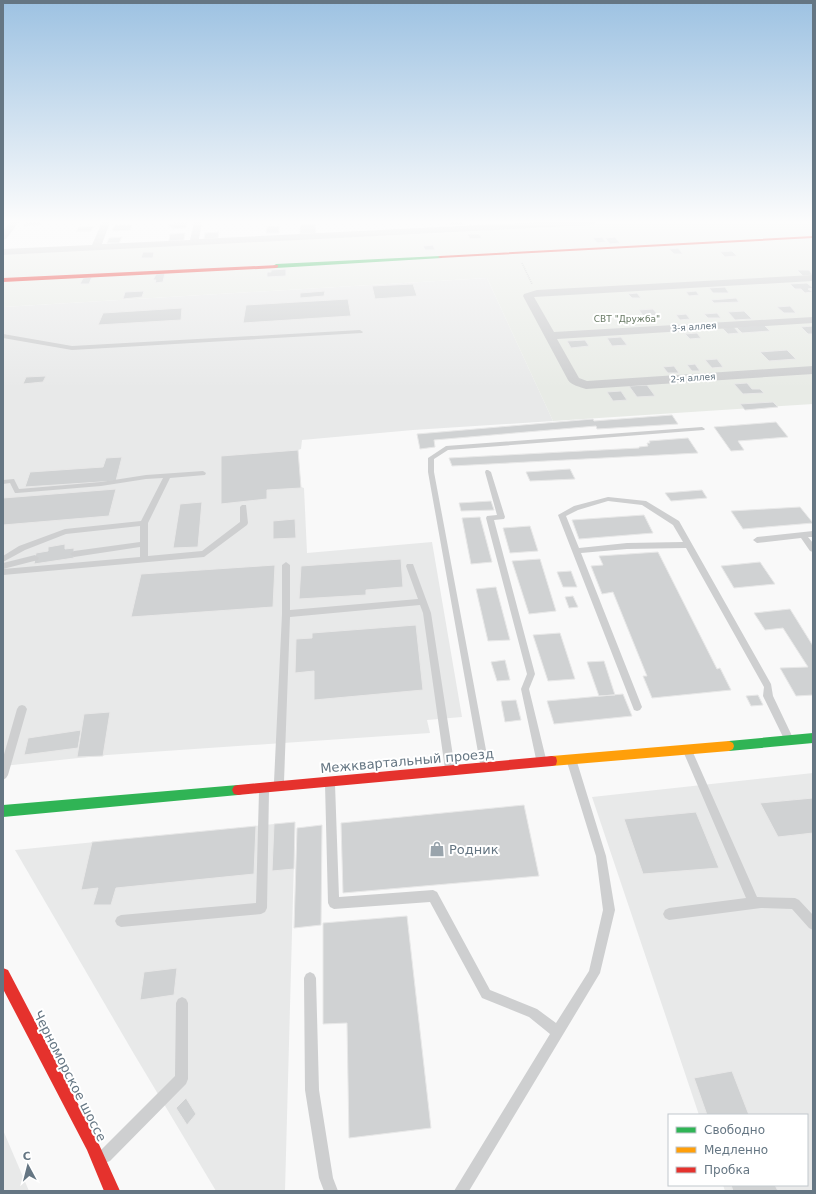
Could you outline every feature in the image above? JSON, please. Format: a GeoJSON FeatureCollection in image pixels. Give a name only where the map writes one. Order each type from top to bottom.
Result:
{"type":"FeatureCollection","features":[{"type":"Feature","properties":{"kind":"street"},"geometry":{"type":"LineString","coordinates":[[3,280],[45,278]]}},
{"type":"Feature","properties":{"kind":"street"},"geometry":{"type":"LineString","coordinates":[[551,336],[532,294],[813,278]]}},
{"type":"Feature","properties":{"kind":"street","name":"3-я аллея"},"geometry":{"type":"LineString","coordinates":[[551,336],[813,320]]}},
{"type":"Feature","properties":{"kind":"street","name":"2-я аллея"},"geometry":{"type":"LineString","coordinates":[[551,336],[574,380],[586,385],[813,370]]}},
{"type":"Feature","properties":{"kind":"street","name":"Межквартальный проезд"},"geometry":{"type":"LineString","coordinates":[[3,811],[813,738]]}},
{"type":"Feature","properties":{"kind":"street","name":"Черноморское шоссе"},"geometry":{"type":"LineString","coordinates":[[3,975],[99,1161],[112,1191]]}},
{"type":"Feature","properties":{"kind":"lane"},"geometry":{"type":"LineString","coordinates":[[3,336],[72,348],[360,332]]}},
{"type":"Feature","properties":{"kind":"lane"},"geometry":{"type":"LineString","coordinates":[[484,767],[430,472],[431,458],[446,448],[702,429]]}},
{"type":"Feature","properties":{"kind":"lane"},"geometry":{"type":"LineString","coordinates":[[488,472],[501,517],[490,518],[531,674],[525,689],[542,762]]}},
{"type":"Feature","properties":{"kind":"lane"},"geometry":{"type":"LineString","coordinates":[[3,482],[12,481],[16,491],[203,473]]}},
{"type":"Feature","properties":{"kind":"lane"},"geometry":{"type":"LineString","coordinates":[[144,559],[144,522],[167,476]]}},
{"type":"Feature","properties":{"kind":"lane"},"geometry":{"type":"LineString","coordinates":[[637,707],[562,515],[576,508],[608,498],[644,502],[676,523],[768,687],[768,696],[789,740]]}},
{"type":"Feature","properties":{"kind":"lane"},"geometry":{"type":"LineString","coordinates":[[3,572],[204,554],[244,523],[244,507]]}},
{"type":"Feature","properties":{"kind":"lane"},"geometry":{"type":"LineString","coordinates":[[3,558],[22,548],[65,532],[144,522]]}},
{"type":"Feature","properties":{"kind":"lane"},"geometry":{"type":"LineString","coordinates":[[757,540],[813,534]]}},
{"type":"Feature","properties":{"kind":"lane"},"geometry":{"type":"LineString","coordinates":[[803,536],[813,548]]}},
{"type":"Feature","properties":{"kind":"lane"},"geometry":{"type":"LineString","coordinates":[[74,554],[144,544]]}},
{"type":"Feature","properties":{"kind":"lane"},"geometry":{"type":"LineString","coordinates":[[576,551],[627,546],[688,545]]}},
{"type":"Feature","properties":{"kind":"lane"},"geometry":{"type":"LineString","coordinates":[[3,566],[35,558]]}},
{"type":"Feature","properties":{"kind":"lane"},"geometry":{"type":"LineString","coordinates":[[279,786],[286,614],[286,565]]}},
{"type":"Feature","properties":{"kind":"lane"},"geometry":{"type":"LineString","coordinates":[[410,566],[427,614],[450,770]]}},
{"type":"Feature","properties":{"kind":"lane"},"geometry":{"type":"LineString","coordinates":[[286,614],[422,602]]}},
{"type":"Feature","properties":{"kind":"lane"},"geometry":{"type":"LineString","coordinates":[[3,774],[22,709]]}},
{"type":"Feature","properties":{"kind":"lane"},"geometry":{"type":"LineString","coordinates":[[687,749],[754,903]]}},
{"type":"Feature","properties":{"kind":"lane"},"geometry":{"type":"LineString","coordinates":[[461,1191],[594,973],[609,910],[601,856],[572,760]]}},
{"type":"Feature","properties":{"kind":"lane"},"geometry":{"type":"LineString","coordinates":[[329,781],[334,903],[433,896],[486,994],[533,1013],[557,1032]]}},
{"type":"Feature","properties":{"kind":"lane"},"geometry":{"type":"LineString","coordinates":[[121,921],[261,908],[264,787]]}},
{"type":"Feature","properties":{"kind":"lane"},"geometry":{"type":"LineString","coordinates":[[669,914],[761,902],[795,904],[813,924]]}},
{"type":"Feature","properties":{"kind":"lane"},"geometry":{"type":"LineString","coordinates":[[310,978],[312,1090],[326,1178],[331,1191]]}},
{"type":"Feature","properties":{"kind":"lane"},"geometry":{"type":"LineString","coordinates":[[99,1161],[181,1079],[182,1003]]}},
{"type":"Feature","properties":{"kind":"path"},"geometry":{"type":"LineString","coordinates":[[526,278],[532,294]]}},
{"type":"Feature","properties":{"kind":"shaded area"},"geometry":{"type":"Polygon","coordinates":[[[487,278],[553,421],[413,430],[302,440],[301,449],[298,450],[301,487],[304,488],[307,553],[432,542],[462,717],[427,720],[430,733],[107,755],[3,766],[3,307],[487,278]]]}},
{"type":"Feature","properties":{"kind":"shaded area"},"geometry":{"type":"Polygon","coordinates":[[[813,773],[813,1191],[725,1191],[723,1186],[808,1186],[808,1114],[699,1114],[592,797],[813,773]]]}},
{"type":"Feature","properties":{"kind":"shaded area"},"geometry":{"type":"Polygon","coordinates":[[[295,822],[285,1191],[216,1191],[15,850],[295,822]]]}},
{"type":"Feature","properties":{"kind":"shaded area"},"geometry":{"type":"Polygon","coordinates":[[[3,1130],[29,1191],[3,1191],[3,1130]]]}},
{"type":"Feature","properties":{"kind":"green space","name":"СВТ \"Дружба\""},"geometry":{"type":"Polygon","coordinates":[[[3,278],[813,278],[813,404],[553,421],[487,278],[3,307],[3,278]]]}},
{"type":"Feature","properties":{"kind":"building"},"geometry":{"type":"Polygon","coordinates":[[[83,278],[92,278],[89,284],[80,284],[83,278]]]}},
{"type":"Feature","properties":{"kind":"building"},"geometry":{"type":"Polygon","coordinates":[[[154,278],[164,278],[163,282],[155,283],[156,280],[153,280],[154,278]]]}},
{"type":"Feature","properties":{"kind":"building"},"geometry":{"type":"Polygon","coordinates":[[[807,283],[813,288],[808,289],[813,292],[805,293],[801,289],[795,289],[790,284],[807,283]]]}},
{"type":"Feature","properties":{"kind":"building"},"geometry":{"type":"Polygon","coordinates":[[[413,284],[417,296],[375,299],[372,286],[413,284]]]}},
{"type":"Feature","properties":{"kind":"building"},"geometry":{"type":"Polygon","coordinates":[[[725,287],[729,293],[713,293],[709,288],[725,287]]]}},
{"type":"Feature","properties":{"kind":"building"},"geometry":{"type":"Polygon","coordinates":[[[144,291],[142,297],[123,299],[125,292],[144,291]]]}},
{"type":"Feature","properties":{"kind":"building"},"geometry":{"type":"Polygon","coordinates":[[[325,291],[324,296],[300,298],[300,293],[325,291]]]}},
{"type":"Feature","properties":{"kind":"building"},"geometry":{"type":"Polygon","coordinates":[[[696,291],[699,295],[689,296],[686,292],[696,291]]]}},
{"type":"Feature","properties":{"kind":"building"},"geometry":{"type":"Polygon","coordinates":[[[637,293],[641,298],[632,298],[628,294],[637,293]]]}},
{"type":"Feature","properties":{"kind":"building"},"geometry":{"type":"Polygon","coordinates":[[[736,298],[739,302],[714,303],[711,300],[736,298]]]}},
{"type":"Feature","properties":{"kind":"building"},"geometry":{"type":"Polygon","coordinates":[[[348,299],[351,316],[243,323],[246,305],[348,299]]]}},
{"type":"Feature","properties":{"kind":"building"},"geometry":{"type":"Polygon","coordinates":[[[790,306],[796,313],[784,313],[777,307],[790,306]]]}},
{"type":"Feature","properties":{"kind":"building"},"geometry":{"type":"Polygon","coordinates":[[[182,308],[181,320],[98,325],[103,313],[182,308]]]}},
{"type":"Feature","properties":{"kind":"building"},"geometry":{"type":"Polygon","coordinates":[[[653,309],[659,316],[644,317],[639,310],[653,309]]]}},
{"type":"Feature","properties":{"kind":"building"},"geometry":{"type":"Polygon","coordinates":[[[744,311],[752,319],[735,320],[728,312],[744,311]]]}},
{"type":"Feature","properties":{"kind":"building"},"geometry":{"type":"Polygon","coordinates":[[[717,313],[721,318],[708,318],[704,314],[717,313]]]}},
{"type":"Feature","properties":{"kind":"building"},"geometry":{"type":"Polygon","coordinates":[[[686,314],[690,319],[680,320],[676,315],[686,314]]]}},
{"type":"Feature","properties":{"kind":"building"},"geometry":{"type":"Polygon","coordinates":[[[764,325],[770,331],[742,333],[736,327],[764,325]]]}},
{"type":"Feature","properties":{"kind":"building"},"geometry":{"type":"Polygon","coordinates":[[[813,326],[813,334],[808,334],[801,327],[813,326]]]}},
{"type":"Feature","properties":{"kind":"building"},"geometry":{"type":"Polygon","coordinates":[[[734,327],[739,333],[728,334],[722,328],[734,327]]]}},
{"type":"Feature","properties":{"kind":"building"},"geometry":{"type":"Polygon","coordinates":[[[697,333],[701,338],[690,339],[685,334],[697,333]]]}},
{"type":"Feature","properties":{"kind":"building"},"geometry":{"type":"Polygon","coordinates":[[[621,337],[627,345],[612,346],[607,338],[621,337]]]}},
{"type":"Feature","properties":{"kind":"building"},"geometry":{"type":"Polygon","coordinates":[[[585,340],[589,346],[571,348],[567,341],[585,340]]]}},
{"type":"Feature","properties":{"kind":"building"},"geometry":{"type":"Polygon","coordinates":[[[787,350],[796,359],[769,361],[760,352],[787,350]]]}},
{"type":"Feature","properties":{"kind":"building"},"geometry":{"type":"Polygon","coordinates":[[[717,359],[723,367],[712,368],[705,360],[717,359]]]}},
{"type":"Feature","properties":{"kind":"building"},"geometry":{"type":"Polygon","coordinates":[[[695,364],[700,371],[692,371],[687,365],[695,364]]]}},
{"type":"Feature","properties":{"kind":"building"},"geometry":{"type":"Polygon","coordinates":[[[674,366],[679,373],[668,373],[663,367],[674,366]]]}},
{"type":"Feature","properties":{"kind":"building"},"geometry":{"type":"Polygon","coordinates":[[[46,376],[43,382],[23,384],[26,377],[46,376]]]}},
{"type":"Feature","properties":{"kind":"building"},"geometry":{"type":"Polygon","coordinates":[[[747,383],[752,389],[760,389],[764,393],[743,394],[734,384],[747,383]]]}},
{"type":"Feature","properties":{"kind":"building"},"geometry":{"type":"Polygon","coordinates":[[[647,385],[655,396],[637,397],[629,386],[647,385]]]}},
{"type":"Feature","properties":{"kind":"building"},"geometry":{"type":"Polygon","coordinates":[[[621,391],[627,400],[613,401],[607,392],[621,391]]]}},
{"type":"Feature","properties":{"kind":"building"},"geometry":{"type":"Polygon","coordinates":[[[773,402],[778,407],[745,410],[740,404],[773,402]]]}},
{"type":"Feature","properties":{"kind":"building"},"geometry":{"type":"Polygon","coordinates":[[[672,415],[678,424],[597,429],[596,426],[434,440],[435,447],[420,449],[417,434],[593,419],[594,421],[672,415]]]}},
{"type":"Feature","properties":{"kind":"building"},"geometry":{"type":"Polygon","coordinates":[[[776,422],[788,437],[738,441],[744,450],[731,451],[714,427],[776,422]]]}},
{"type":"Feature","properties":{"kind":"building"},"geometry":{"type":"Polygon","coordinates":[[[688,438],[698,453],[452,466],[449,458],[639,448],[648,446],[647,443],[650,443],[649,441],[688,438]]]}},
{"type":"Feature","properties":{"kind":"building"},"geometry":{"type":"Polygon","coordinates":[[[298,450],[301,488],[267,490],[267,499],[221,504],[221,456],[298,450]]]}},
{"type":"Feature","properties":{"kind":"building"},"geometry":{"type":"Polygon","coordinates":[[[122,457],[116,481],[25,487],[30,472],[103,467],[106,458],[122,457]]]}},
{"type":"Feature","properties":{"kind":"building"},"geometry":{"type":"Polygon","coordinates":[[[570,469],[575,479],[530,481],[526,472],[570,469]]]}},
{"type":"Feature","properties":{"kind":"building"},"geometry":{"type":"Polygon","coordinates":[[[116,489],[109,516],[3,525],[3,498],[116,489]]]}},
{"type":"Feature","properties":{"kind":"building"},"geometry":{"type":"Polygon","coordinates":[[[702,490],[707,498],[671,501],[665,493],[702,490]]]}},
{"type":"Feature","properties":{"kind":"building"},"geometry":{"type":"Polygon","coordinates":[[[491,501],[494,510],[461,511],[459,503],[491,501]]]}},
{"type":"Feature","properties":{"kind":"building"},"geometry":{"type":"Polygon","coordinates":[[[202,502],[198,547],[173,548],[180,504],[202,502]]]}},
{"type":"Feature","properties":{"kind":"building"},"geometry":{"type":"Polygon","coordinates":[[[800,507],[813,523],[743,529],[731,511],[800,507]]]}},
{"type":"Feature","properties":{"kind":"building"},"geometry":{"type":"Polygon","coordinates":[[[644,515],[653,533],[579,539],[572,520],[644,515]]]}},
{"type":"Feature","properties":{"kind":"building"},"geometry":{"type":"Polygon","coordinates":[[[480,517],[492,562],[471,564],[462,518],[480,517]]]}},
{"type":"Feature","properties":{"kind":"building"},"geometry":{"type":"Polygon","coordinates":[[[295,519],[296,538],[273,539],[273,521],[295,519]]]}},
{"type":"Feature","properties":{"kind":"building"},"geometry":{"type":"Polygon","coordinates":[[[530,526],[538,551],[510,553],[503,528],[530,526]]]}},
{"type":"Feature","properties":{"kind":"building"},"geometry":{"type":"Polygon","coordinates":[[[65,544],[65,549],[74,548],[74,558],[34,564],[36,553],[48,551],[48,547],[65,544]]]}},
{"type":"Feature","properties":{"kind":"building"},"geometry":{"type":"Polygon","coordinates":[[[658,552],[717,669],[720,668],[731,690],[652,698],[643,676],[647,676],[613,592],[602,594],[591,566],[603,565],[599,556],[658,552]]]}},
{"type":"Feature","properties":{"kind":"building"},"geometry":{"type":"Polygon","coordinates":[[[401,559],[403,587],[366,590],[366,595],[299,599],[301,566],[401,559]]]}},
{"type":"Feature","properties":{"kind":"building"},"geometry":{"type":"Polygon","coordinates":[[[540,559],[556,611],[529,614],[512,561],[540,559]]]}},
{"type":"Feature","properties":{"kind":"building"},"geometry":{"type":"Polygon","coordinates":[[[760,562],[775,584],[734,588],[721,566],[760,562]]]}},
{"type":"Feature","properties":{"kind":"building"},"geometry":{"type":"Polygon","coordinates":[[[275,565],[273,607],[131,617],[141,574],[275,565]]]}},
{"type":"Feature","properties":{"kind":"building"},"geometry":{"type":"Polygon","coordinates":[[[571,571],[577,587],[563,587],[557,572],[571,571]]]}},
{"type":"Feature","properties":{"kind":"building"},"geometry":{"type":"Polygon","coordinates":[[[496,587],[510,640],[488,641],[476,589],[496,587]]]}},
{"type":"Feature","properties":{"kind":"building"},"geometry":{"type":"Polygon","coordinates":[[[573,596],[578,607],[569,608],[565,597],[573,596]]]}},
{"type":"Feature","properties":{"kind":"building"},"geometry":{"type":"Polygon","coordinates":[[[790,609],[813,646],[813,695],[796,696],[780,668],[808,667],[783,628],[765,630],[754,613],[790,609]]]}},
{"type":"Feature","properties":{"kind":"building"},"geometry":{"type":"Polygon","coordinates":[[[416,625],[423,690],[314,700],[314,671],[295,673],[296,639],[312,638],[312,633],[416,625]]]}},
{"type":"Feature","properties":{"kind":"building"},"geometry":{"type":"Polygon","coordinates":[[[560,633],[575,679],[548,681],[533,635],[560,633]]]}},
{"type":"Feature","properties":{"kind":"building"},"geometry":{"type":"Polygon","coordinates":[[[505,660],[510,680],[497,681],[491,662],[505,660]]]}},
{"type":"Feature","properties":{"kind":"building"},"geometry":{"type":"Polygon","coordinates":[[[604,661],[615,695],[599,696],[587,662],[604,661]]]}},
{"type":"Feature","properties":{"kind":"building"},"geometry":{"type":"Polygon","coordinates":[[[623,694],[632,716],[554,724],[547,701],[623,694]]]}},
{"type":"Feature","properties":{"kind":"building"},"geometry":{"type":"Polygon","coordinates":[[[758,695],[763,705],[751,706],[746,696],[758,695]]]}},
{"type":"Feature","properties":{"kind":"building"},"geometry":{"type":"Polygon","coordinates":[[[516,700],[521,720],[505,722],[501,701],[516,700]]]}},
{"type":"Feature","properties":{"kind":"building"},"geometry":{"type":"Polygon","coordinates":[[[110,712],[103,756],[77,757],[84,714],[110,712]]]}},
{"type":"Feature","properties":{"kind":"building"},"geometry":{"type":"Polygon","coordinates":[[[81,730],[78,748],[24,755],[28,738],[81,730]]]}},
{"type":"Feature","properties":{"kind":"building"},"geometry":{"type":"Polygon","coordinates":[[[813,798],[813,833],[778,837],[760,803],[813,798]]]}},
{"type":"Feature","properties":{"kind":"building","name":"Родник"},"geometry":{"type":"Polygon","coordinates":[[[524,805],[539,876],[343,893],[341,823],[524,805]]]}},
{"type":"Feature","properties":{"kind":"building"},"geometry":{"type":"Polygon","coordinates":[[[696,812],[719,868],[643,874],[624,819],[696,812]]]}},
{"type":"Feature","properties":{"kind":"building"},"geometry":{"type":"Polygon","coordinates":[[[295,822],[294,869],[272,871],[274,824],[295,822]]]}},
{"type":"Feature","properties":{"kind":"building"},"geometry":{"type":"Polygon","coordinates":[[[322,825],[321,925],[294,928],[297,828],[322,825]]]}},
{"type":"Feature","properties":{"kind":"building"},"geometry":{"type":"Polygon","coordinates":[[[256,826],[254,874],[116,888],[111,905],[93,905],[98,888],[81,890],[92,842],[256,826]]]}},
{"type":"Feature","properties":{"kind":"building"},"geometry":{"type":"Polygon","coordinates":[[[407,916],[431,1128],[349,1138],[347,1023],[323,1024],[323,923],[407,916]]]}},
{"type":"Feature","properties":{"kind":"building"},"geometry":{"type":"Polygon","coordinates":[[[177,968],[174,995],[140,1000],[144,972],[177,968]]]}},
{"type":"Feature","properties":{"kind":"building"},"geometry":{"type":"Polygon","coordinates":[[[732,1071],[749,1114],[707,1114],[694,1078],[732,1071]]]}},
{"type":"Feature","properties":{"kind":"building"},"geometry":{"type":"Polygon","coordinates":[[[186,1098],[196,1114],[187,1125],[176,1108],[186,1098]]]}},
{"type":"Feature","properties":{"kind":"building"},"geometry":{"type":"Polygon","coordinates":[[[731,1186],[776,1186],[778,1191],[733,1191],[731,1186]]]}},
{"type":"Feature","properties":{"kind":"traffic: fast"},"geometry":{"type":"LineString","coordinates":[[729,746],[813,738]]}},
{"type":"Feature","properties":{"kind":"traffic: fast"},"geometry":{"type":"LineString","coordinates":[[3,811],[238,790]]}},
{"type":"Feature","properties":{"kind":"traffic: slow"},"geometry":{"type":"LineString","coordinates":[[552,761],[729,746]]}},
{"type":"Feature","properties":{"kind":"traffic: jam"},"geometry":{"type":"LineString","coordinates":[[3,280],[47,278]]}},
{"type":"Feature","properties":{"kind":"traffic: jam"},"geometry":{"type":"LineString","coordinates":[[238,790],[552,761]]}},
{"type":"Feature","properties":{"kind":"traffic: jam"},"geometry":{"type":"LineString","coordinates":[[3,975],[92,1145],[112,1191]]}},
{"type":"Feature","properties":{"kind":"place","name":"Родник"},"geometry":{"type":"Point","coordinates":[437,849]}}]}
